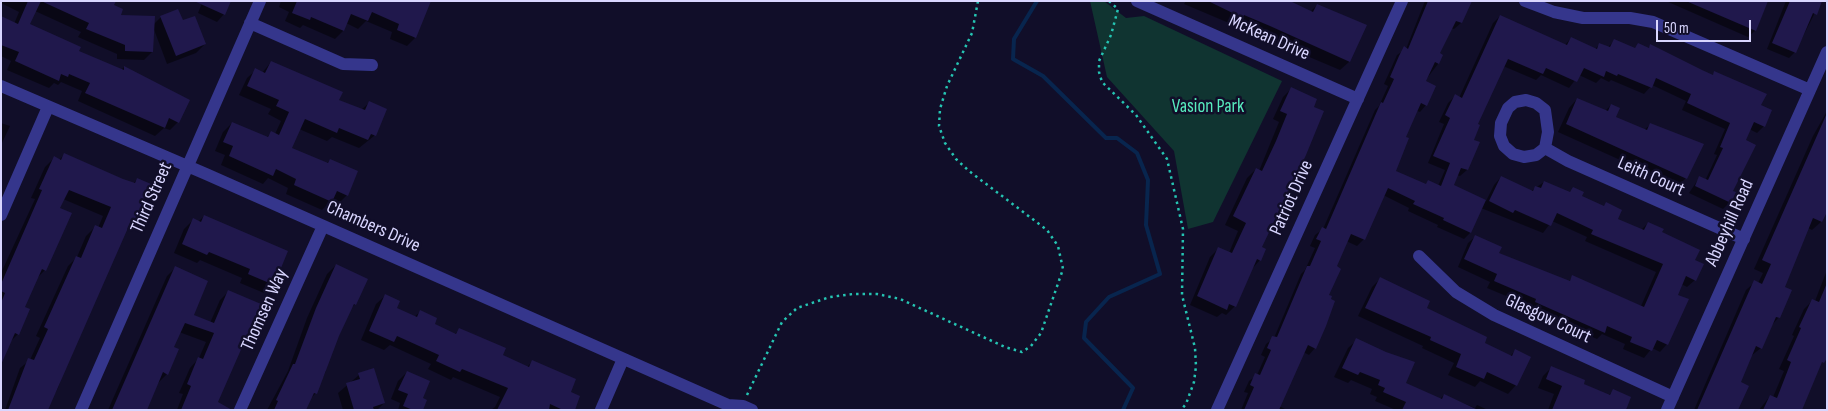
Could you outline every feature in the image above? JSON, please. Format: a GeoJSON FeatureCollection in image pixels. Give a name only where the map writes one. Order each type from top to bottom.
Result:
{"type":"FeatureCollection","features":[{"type":"Feature","properties":{"kind":"street","name":"Third Street"},"geometry":{"type":"LineString","coordinates":[[81,410],[260,1]]}},
{"type":"Feature","properties":{"kind":"street","name":"McKean Drive"},"geometry":{"type":"LineString","coordinates":[[1138,1],[1358,99]]}},
{"type":"Feature","properties":{"kind":"street","name":"Patriot Drive"},"geometry":{"type":"LineString","coordinates":[[1217,410],[1402,1]]}},
{"type":"Feature","properties":{"kind":"street"},"geometry":{"type":"LineString","coordinates":[[1525,1],[1554,12],[1583,18],[1630,18],[1653,22],[1810,90]]}},
{"type":"Feature","properties":{"kind":"street"},"geometry":{"type":"LineString","coordinates":[[250,23],[343,64],[372,65]]}},
{"type":"Feature","properties":{"kind":"street","name":"Abbeyhill Road"},"geometry":{"type":"LineString","coordinates":[[1667,410],[1827,52]]}},
{"type":"Feature","properties":{"kind":"street","name":"Chambers Drive"},"geometry":{"type":"LineString","coordinates":[[1,86],[622,358],[727,408]]}},
{"type":"Feature","properties":{"kind":"street"},"geometry":{"type":"LineString","coordinates":[[1526,100],[1536,103],[1544,110],[1548,132],[1545,148],[1536,155],[1524,157],[1513,154],[1504,146],[1500,136],[1501,123],[1508,108],[1515,102],[1526,100]]}},
{"type":"Feature","properties":{"kind":"street"},"geometry":{"type":"LineString","coordinates":[[1,215],[48,107]]}},
{"type":"Feature","properties":{"kind":"street","name":"Leith Court"},"geometry":{"type":"LineString","coordinates":[[1545,148],[1568,161],[1744,239]]}},
{"type":"Feature","properties":{"kind":"street","name":"Thomsen Way"},"geometry":{"type":"LineString","coordinates":[[240,410],[324,226]]}},
{"type":"Feature","properties":{"kind":"street","name":"Glasgow Court"},"geometry":{"type":"LineString","coordinates":[[1419,256],[1456,292],[1494,315],[1673,397]]}},
{"type":"Feature","properties":{"kind":"street"},"geometry":{"type":"LineString","coordinates":[[601,410],[622,358]]}},
{"type":"Feature","properties":{"kind":"street"},"geometry":{"type":"LineString","coordinates":[[727,408],[747,408]]}},
{"type":"Feature","properties":{"kind":"path"},"geometry":{"type":"LineString","coordinates":[[747,408],[782,322],[797,308],[821,300],[853,294],[877,294],[900,299],[1005,347],[1022,352],[1031,346],[1041,333],[1064,269],[1058,246],[1047,230],[956,159],[945,143],[939,126],[940,109],[947,86],[972,33],[978,1]]}},
{"type":"Feature","properties":{"kind":"path"},"geometry":{"type":"LineString","coordinates":[[1109,1],[1118,10],[1111,35],[1100,61],[1100,76],[1112,92],[1136,115],[1167,159],[1183,229],[1182,295],[1195,348],[1196,366],[1194,382],[1181,410]]}},
{"type":"Feature","properties":{"kind":"green space","name":"Vasion Park"},"geometry":{"type":"Polygon","coordinates":[[[1090,1],[1104,1],[1126,18],[1144,16],[1282,81],[1213,222],[1188,229],[1174,151],[1107,77],[1090,1]]]}},
{"type":"Feature","properties":{"kind":"building"},"geometry":{"type":"Polygon","coordinates":[[[28,1],[41,1],[30,24],[81,47],[79,51],[124,70],[124,66],[190,100],[179,123],[169,118],[165,128],[85,93],[90,83],[69,74],[68,77],[61,74],[59,81],[15,61],[19,52],[1,45],[1,16],[18,24],[28,1]]]}},
{"type":"Feature","properties":{"kind":"building"},"geometry":{"type":"Polygon","coordinates":[[[41,1],[116,1],[114,5],[123,9],[121,15],[155,16],[153,52],[125,51],[125,45],[86,29],[89,23],[41,1]]]}},
{"type":"Feature","properties":{"kind":"building"},"geometry":{"type":"Polygon","coordinates":[[[194,1],[231,1],[225,15],[194,1]]]}},
{"type":"Feature","properties":{"kind":"building"},"geometry":{"type":"Polygon","coordinates":[[[297,1],[431,1],[416,38],[397,30],[399,24],[372,12],[368,21],[351,14],[344,31],[311,17],[310,20],[292,13],[297,1]]]}},
{"type":"Feature","properties":{"kind":"building"},"geometry":{"type":"Polygon","coordinates":[[[1208,1],[1290,1],[1313,12],[1317,4],[1367,25],[1350,62],[1244,15],[1243,18],[1208,1]]]}},
{"type":"Feature","properties":{"kind":"building"},"geometry":{"type":"Polygon","coordinates":[[[1428,1],[1472,1],[1462,23],[1456,21],[1440,53],[1443,55],[1439,64],[1435,62],[1426,81],[1436,86],[1427,106],[1421,103],[1406,137],[1409,138],[1396,171],[1426,184],[1428,180],[1441,186],[1450,163],[1433,156],[1450,118],[1445,115],[1455,94],[1462,98],[1500,15],[1567,45],[1571,37],[1597,49],[1599,43],[1610,47],[1614,39],[1635,48],[1638,43],[1649,48],[1650,44],[1713,75],[1714,71],[1767,94],[1761,105],[1772,110],[1765,127],[1754,122],[1746,140],[1756,145],[1733,191],[1736,192],[1731,203],[1695,186],[1699,176],[1708,180],[1723,148],[1720,147],[1730,123],[1687,103],[1691,94],[1656,78],[1652,88],[1618,74],[1617,76],[1606,71],[1604,77],[1584,68],[1577,82],[1546,68],[1543,74],[1508,59],[1478,124],[1480,125],[1474,140],[1480,142],[1468,170],[1461,168],[1454,185],[1486,200],[1471,233],[1413,204],[1415,201],[1388,188],[1365,240],[1351,234],[1337,266],[1341,269],[1329,295],[1335,301],[1326,326],[1316,349],[1308,345],[1279,410],[1244,410],[1254,387],[1250,385],[1255,373],[1260,375],[1271,350],[1267,348],[1272,336],[1277,337],[1307,266],[1310,266],[1321,241],[1316,239],[1322,227],[1326,229],[1381,102],[1383,103],[1394,79],[1390,77],[1399,56],[1404,46],[1408,49],[1428,1]]]}},
{"type":"Feature","properties":{"kind":"building"},"geometry":{"type":"Polygon","coordinates":[[[1686,1],[1768,1],[1756,31],[1686,1]]]}},
{"type":"Feature","properties":{"kind":"building"},"geometry":{"type":"Polygon","coordinates":[[[1790,1],[1822,1],[1817,15],[1813,13],[1796,53],[1772,43],[1790,1]]]}},
{"type":"Feature","properties":{"kind":"building"},"geometry":{"type":"Polygon","coordinates":[[[178,9],[183,20],[195,16],[206,44],[176,56],[160,16],[178,9]]]}},
{"type":"Feature","properties":{"kind":"building"},"geometry":{"type":"Polygon","coordinates":[[[271,61],[343,92],[339,100],[365,110],[369,101],[387,109],[376,136],[371,134],[368,140],[339,128],[337,133],[305,119],[292,148],[328,163],[330,159],[358,171],[348,196],[337,191],[332,202],[294,185],[296,179],[276,169],[273,176],[229,156],[233,146],[223,142],[232,122],[268,137],[271,131],[279,135],[289,112],[276,106],[279,100],[247,86],[255,68],[265,73],[271,61]]]}},
{"type":"Feature","properties":{"kind":"building"},"geometry":{"type":"Polygon","coordinates":[[[1291,87],[1317,99],[1314,107],[1324,111],[1306,155],[1262,247],[1266,249],[1261,261],[1257,259],[1236,307],[1229,304],[1227,310],[1197,296],[1218,247],[1232,253],[1246,223],[1233,216],[1256,168],[1262,171],[1276,141],[1287,114],[1280,111],[1291,87]]]}},
{"type":"Feature","properties":{"kind":"building"},"geometry":{"type":"Polygon","coordinates":[[[1577,98],[1608,111],[1611,104],[1620,108],[1616,117],[1647,130],[1650,123],[1704,144],[1687,179],[1566,124],[1577,98]]]}},
{"type":"Feature","properties":{"kind":"building"},"geometry":{"type":"Polygon","coordinates":[[[1827,113],[1827,212],[1822,222],[1813,218],[1785,287],[1792,290],[1780,318],[1776,317],[1762,349],[1756,346],[1741,382],[1749,386],[1738,410],[1697,410],[1754,280],[1762,284],[1771,264],[1762,260],[1827,113]]]}},
{"type":"Feature","properties":{"kind":"building"},"geometry":{"type":"Polygon","coordinates":[[[64,153],[123,179],[135,183],[137,178],[151,184],[134,223],[131,221],[48,410],[8,410],[28,358],[34,360],[48,329],[44,327],[76,256],[81,258],[95,225],[102,228],[111,207],[69,190],[60,208],[72,213],[46,271],[42,269],[25,307],[30,309],[19,335],[15,333],[1,365],[1,303],[5,293],[1,291],[1,284],[42,190],[39,189],[54,156],[61,160],[64,153]]]}},
{"type":"Feature","properties":{"kind":"building"},"geometry":{"type":"Polygon","coordinates":[[[1501,176],[1533,191],[1535,186],[1541,188],[1544,181],[1570,192],[1573,187],[1584,192],[1582,196],[1604,206],[1606,202],[1622,210],[1618,219],[1644,230],[1648,222],[1664,229],[1662,232],[1700,250],[1695,260],[1704,264],[1696,281],[1686,276],[1678,295],[1689,299],[1668,345],[1657,340],[1652,351],[1630,342],[1632,337],[1607,326],[1605,333],[1535,302],[1536,299],[1494,281],[1497,274],[1464,259],[1475,235],[1502,247],[1499,253],[1570,281],[1572,275],[1644,307],[1663,264],[1591,234],[1593,230],[1557,213],[1551,226],[1515,210],[1513,213],[1489,201],[1501,176]]]}},
{"type":"Feature","properties":{"kind":"building"},"geometry":{"type":"Polygon","coordinates":[[[204,215],[288,251],[274,285],[248,274],[250,269],[209,252],[207,255],[182,244],[193,218],[201,222],[204,215]]]}},
{"type":"Feature","properties":{"kind":"building"},"geometry":{"type":"Polygon","coordinates":[[[336,264],[368,279],[339,336],[317,394],[314,393],[306,410],[274,410],[278,401],[276,400],[293,364],[295,364],[316,308],[336,264]]]}},
{"type":"Feature","properties":{"kind":"building"},"geometry":{"type":"Polygon","coordinates":[[[175,266],[208,281],[194,315],[214,323],[228,290],[261,304],[218,402],[232,410],[181,410],[191,386],[187,384],[198,357],[203,359],[214,333],[185,323],[174,347],[179,349],[168,375],[163,372],[147,410],[112,410],[175,266]]]}},
{"type":"Feature","properties":{"kind":"building"},"geometry":{"type":"Polygon","coordinates":[[[1380,277],[1430,301],[1427,308],[1487,337],[1485,343],[1512,356],[1515,349],[1531,357],[1517,386],[1487,372],[1484,379],[1456,367],[1461,354],[1430,340],[1431,337],[1365,308],[1380,277]]]}},
{"type":"Feature","properties":{"kind":"building"},"geometry":{"type":"Polygon","coordinates":[[[1827,283],[1827,358],[1824,363],[1822,362],[1802,410],[1763,410],[1770,395],[1777,398],[1791,362],[1787,360],[1801,328],[1799,327],[1812,299],[1819,302],[1827,283]]]}},
{"type":"Feature","properties":{"kind":"building"},"geometry":{"type":"Polygon","coordinates":[[[385,294],[400,301],[397,308],[417,317],[420,310],[437,318],[435,324],[456,334],[459,328],[506,348],[503,355],[529,367],[532,360],[576,379],[571,392],[580,396],[575,410],[563,410],[550,404],[549,410],[497,410],[508,388],[462,369],[460,372],[436,361],[439,355],[397,336],[394,342],[369,331],[385,294]]]}},
{"type":"Feature","properties":{"kind":"building"},"geometry":{"type":"Polygon","coordinates":[[[1356,338],[1386,352],[1415,362],[1406,383],[1442,399],[1444,394],[1478,410],[1402,410],[1406,402],[1383,392],[1385,388],[1378,385],[1380,380],[1360,372],[1358,375],[1342,368],[1356,338]]]}},
{"type":"Feature","properties":{"kind":"building"},"geometry":{"type":"Polygon","coordinates":[[[1551,366],[1585,380],[1584,384],[1610,395],[1613,389],[1631,397],[1626,410],[1552,410],[1562,386],[1546,379],[1551,366]]]}},
{"type":"Feature","properties":{"kind":"building"},"geometry":{"type":"Polygon","coordinates":[[[374,368],[385,403],[373,407],[374,410],[354,410],[346,383],[360,379],[358,373],[374,368]]]}},
{"type":"Feature","properties":{"kind":"building"},"geometry":{"type":"Polygon","coordinates":[[[407,371],[430,381],[423,398],[427,400],[423,410],[413,410],[403,406],[408,394],[398,390],[407,371]]]}},
{"type":"Feature","properties":{"kind":"waterway"},"geometry":{"type":"LineString","coordinates":[[1037,1],[1014,39],[1013,59],[1043,76],[1106,138],[1117,138],[1137,153],[1148,180],[1146,225],[1160,274],[1109,297],[1086,322],[1084,338],[1133,388],[1123,410]]}}]}
